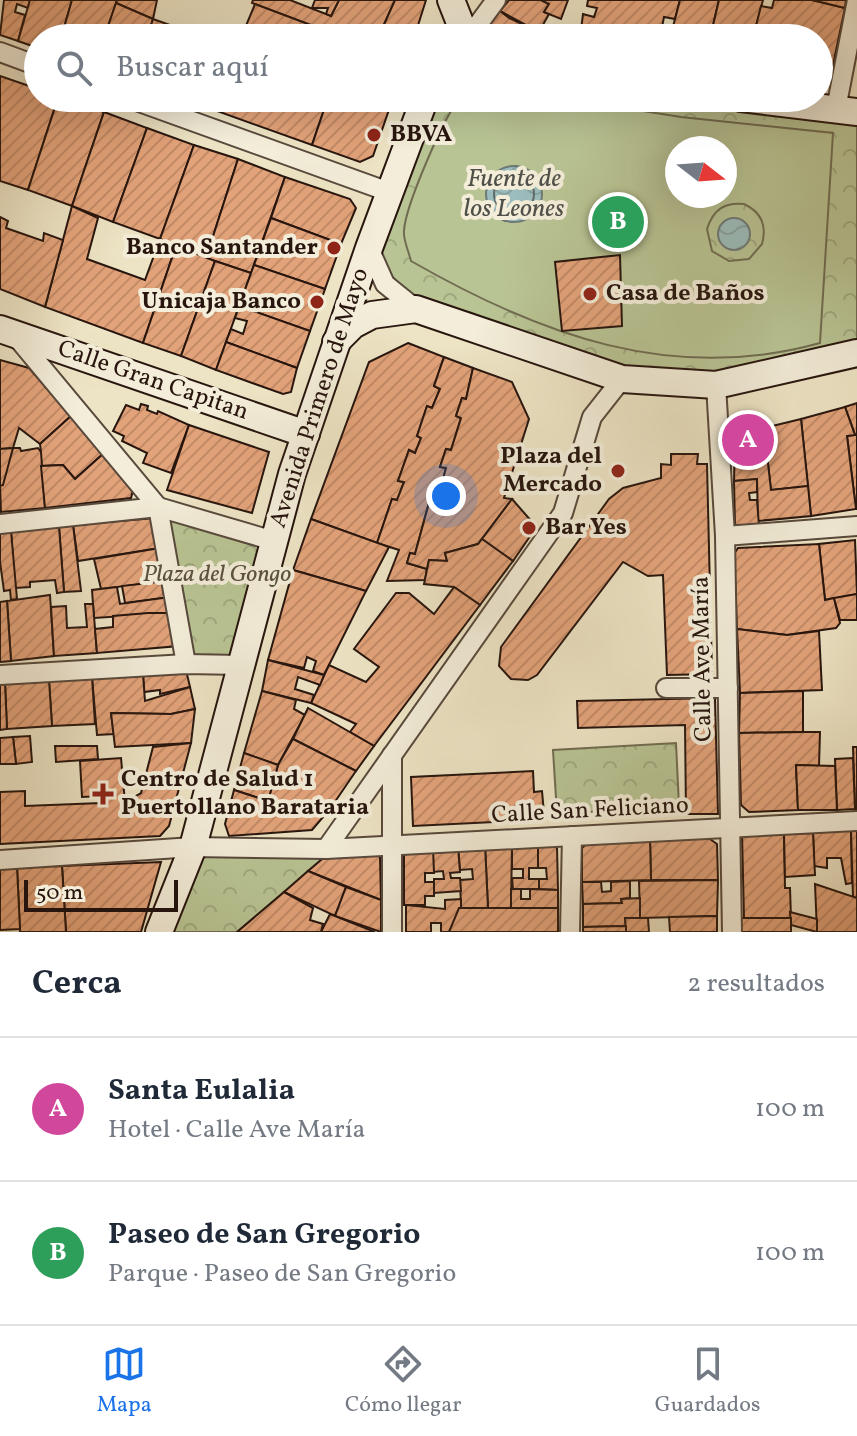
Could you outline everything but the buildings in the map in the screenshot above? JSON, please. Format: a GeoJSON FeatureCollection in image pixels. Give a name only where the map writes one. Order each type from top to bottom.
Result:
{"type":"FeatureCollection","features":[{"type":"Feature","properties":{"kind":"main road","name":"Avenida Primero de Mayo"},"geometry":{"type":"LineString","coordinates":[[159,932],[193,847],[274,541],[306,434],[369,248],[420,112]]}},
{"type":"Feature","properties":{"kind":"main road"},"geometry":{"type":"LineString","coordinates":[[336,342],[353,325],[372,315],[416,309],[622,379],[716,385],[857,353]]}},
{"type":"Feature","properties":{"kind":"main road","name":"Calle Gran Capitan"},"geometry":{"type":"LineString","coordinates":[[7,331],[306,434]]}},
{"type":"Feature","properties":{"kind":"street"},"geometry":{"type":"LineString","coordinates":[[461,24],[496,0]]}},
{"type":"Feature","properties":{"kind":"street"},"geometry":{"type":"LineString","coordinates":[[846,110],[857,0]]}},
{"type":"Feature","properties":{"kind":"street"},"geometry":{"type":"LineString","coordinates":[[0,52],[24,61]]}},
{"type":"Feature","properties":{"kind":"street"},"geometry":{"type":"LineString","coordinates":[[167,112],[389,192]]}},
{"type":"Feature","properties":{"kind":"street"},"geometry":{"type":"LineString","coordinates":[[369,248],[385,284],[416,309]]}},
{"type":"Feature","properties":{"kind":"street"},"geometry":{"type":"LineString","coordinates":[[7,331],[158,507],[186,664]]}},
{"type":"Feature","properties":{"kind":"street"},"geometry":{"type":"LineString","coordinates":[[326,849],[563,513],[592,417],[622,379]]}},
{"type":"Feature","properties":{"kind":"street","name":"Calle Ave María"},"geometry":{"type":"LineString","coordinates":[[716,385],[725,536],[732,932]]}},
{"type":"Feature","properties":{"kind":"street"},"geometry":{"type":"LineString","coordinates":[[0,524],[158,507],[274,541]]}},
{"type":"Feature","properties":{"kind":"street"},"geometry":{"type":"LineString","coordinates":[[725,536],[857,526]]}},
{"type":"Feature","properties":{"kind":"street"},"geometry":{"type":"LineString","coordinates":[[0,675],[186,664],[241,665]]}},
{"type":"Feature","properties":{"kind":"street"},"geometry":{"type":"LineString","coordinates":[[666,688],[728,688]]}},
{"type":"Feature","properties":{"kind":"street"},"geometry":{"type":"LineString","coordinates":[[392,755],[392,932]]}},
{"type":"Feature","properties":{"kind":"street","name":"Calle San Feliciano"},"geometry":{"type":"LineString","coordinates":[[0,860],[193,847],[326,849],[857,821]]}},
{"type":"Feature","properties":{"kind":"street"},"geometry":{"type":"LineString","coordinates":[[570,932],[572,836]]}},
{"type":"Feature","properties":{"kind":"green space"},"geometry":{"type":"Polygon","coordinates":[[[833,108],[857,111],[857,353],[763,374],[622,379],[416,309],[377,272],[389,192],[420,112],[833,112],[833,108]]]}},
{"type":"Feature","properties":{"kind":"green space"},"geometry":{"type":"Polygon","coordinates":[[[451,112],[649,112],[833,133],[820,343],[765,354],[712,358],[660,355],[608,345],[509,311],[411,261],[404,235],[406,219],[426,162],[451,112]],[[516,166],[505,168],[490,180],[487,197],[490,206],[505,221],[533,173],[516,166]]]}},
{"type":"Feature","properties":{"kind":"green space","name":"Plaza del Gongo"},"geometry":{"type":"Polygon","coordinates":[[[158,507],[274,541],[241,665],[186,664],[158,507]]]}},
{"type":"Feature","properties":{"kind":"green space"},"geometry":{"type":"Polygon","coordinates":[[[676,743],[679,806],[557,814],[553,750],[676,743]]]}},
{"type":"Feature","properties":{"kind":"green space"},"geometry":{"type":"Polygon","coordinates":[[[193,847],[335,849],[237,932],[159,932],[193,847]]]}},
{"type":"Feature","properties":{"kind":"water","name":"Fuente de los Leones"},"geometry":{"type":"Polygon","coordinates":[[[514,166],[534,174],[542,194],[534,214],[514,222],[494,214],[486,194],[494,174],[514,166]]]}},
{"type":"Feature","properties":{"kind":"water"},"geometry":{"type":"Polygon","coordinates":[[[734,218],[745,223],[750,234],[745,245],[734,250],[723,245],[718,234],[723,223],[734,218]]]}},
{"type":"Feature","properties":{"kind":"place","name":"BBVA"},"geometry":{"type":"Point","coordinates":[374,135]}},
{"type":"Feature","properties":{"kind":"place","name":"Paseo de San Gregorio"},"geometry":{"type":"Point","coordinates":[618,222]}},
{"type":"Feature","properties":{"kind":"place","name":"Banco Santander"},"geometry":{"type":"Point","coordinates":[334,248]}},
{"type":"Feature","properties":{"kind":"place","name":"Casa de Baños"},"geometry":{"type":"Point","coordinates":[590,294]}},
{"type":"Feature","properties":{"kind":"place","name":"Unicaja Banco"},"geometry":{"type":"Point","coordinates":[317,302]}},
{"type":"Feature","properties":{"kind":"place","name":"Santa Eulalia"},"geometry":{"type":"Point","coordinates":[748,440]}},
{"type":"Feature","properties":{"kind":"place","name":"Plaza del Mercado"},"geometry":{"type":"Point","coordinates":[618,471]}},
{"type":"Feature","properties":{"kind":"place","name":"Bar Yes"},"geometry":{"type":"Point","coordinates":[529,528]}},
{"type":"Feature","properties":{"kind":"place","name":"Centro de Salud 1 Puertollano Barataria"},"geometry":{"type":"Point","coordinates":[103,794]}}]}
